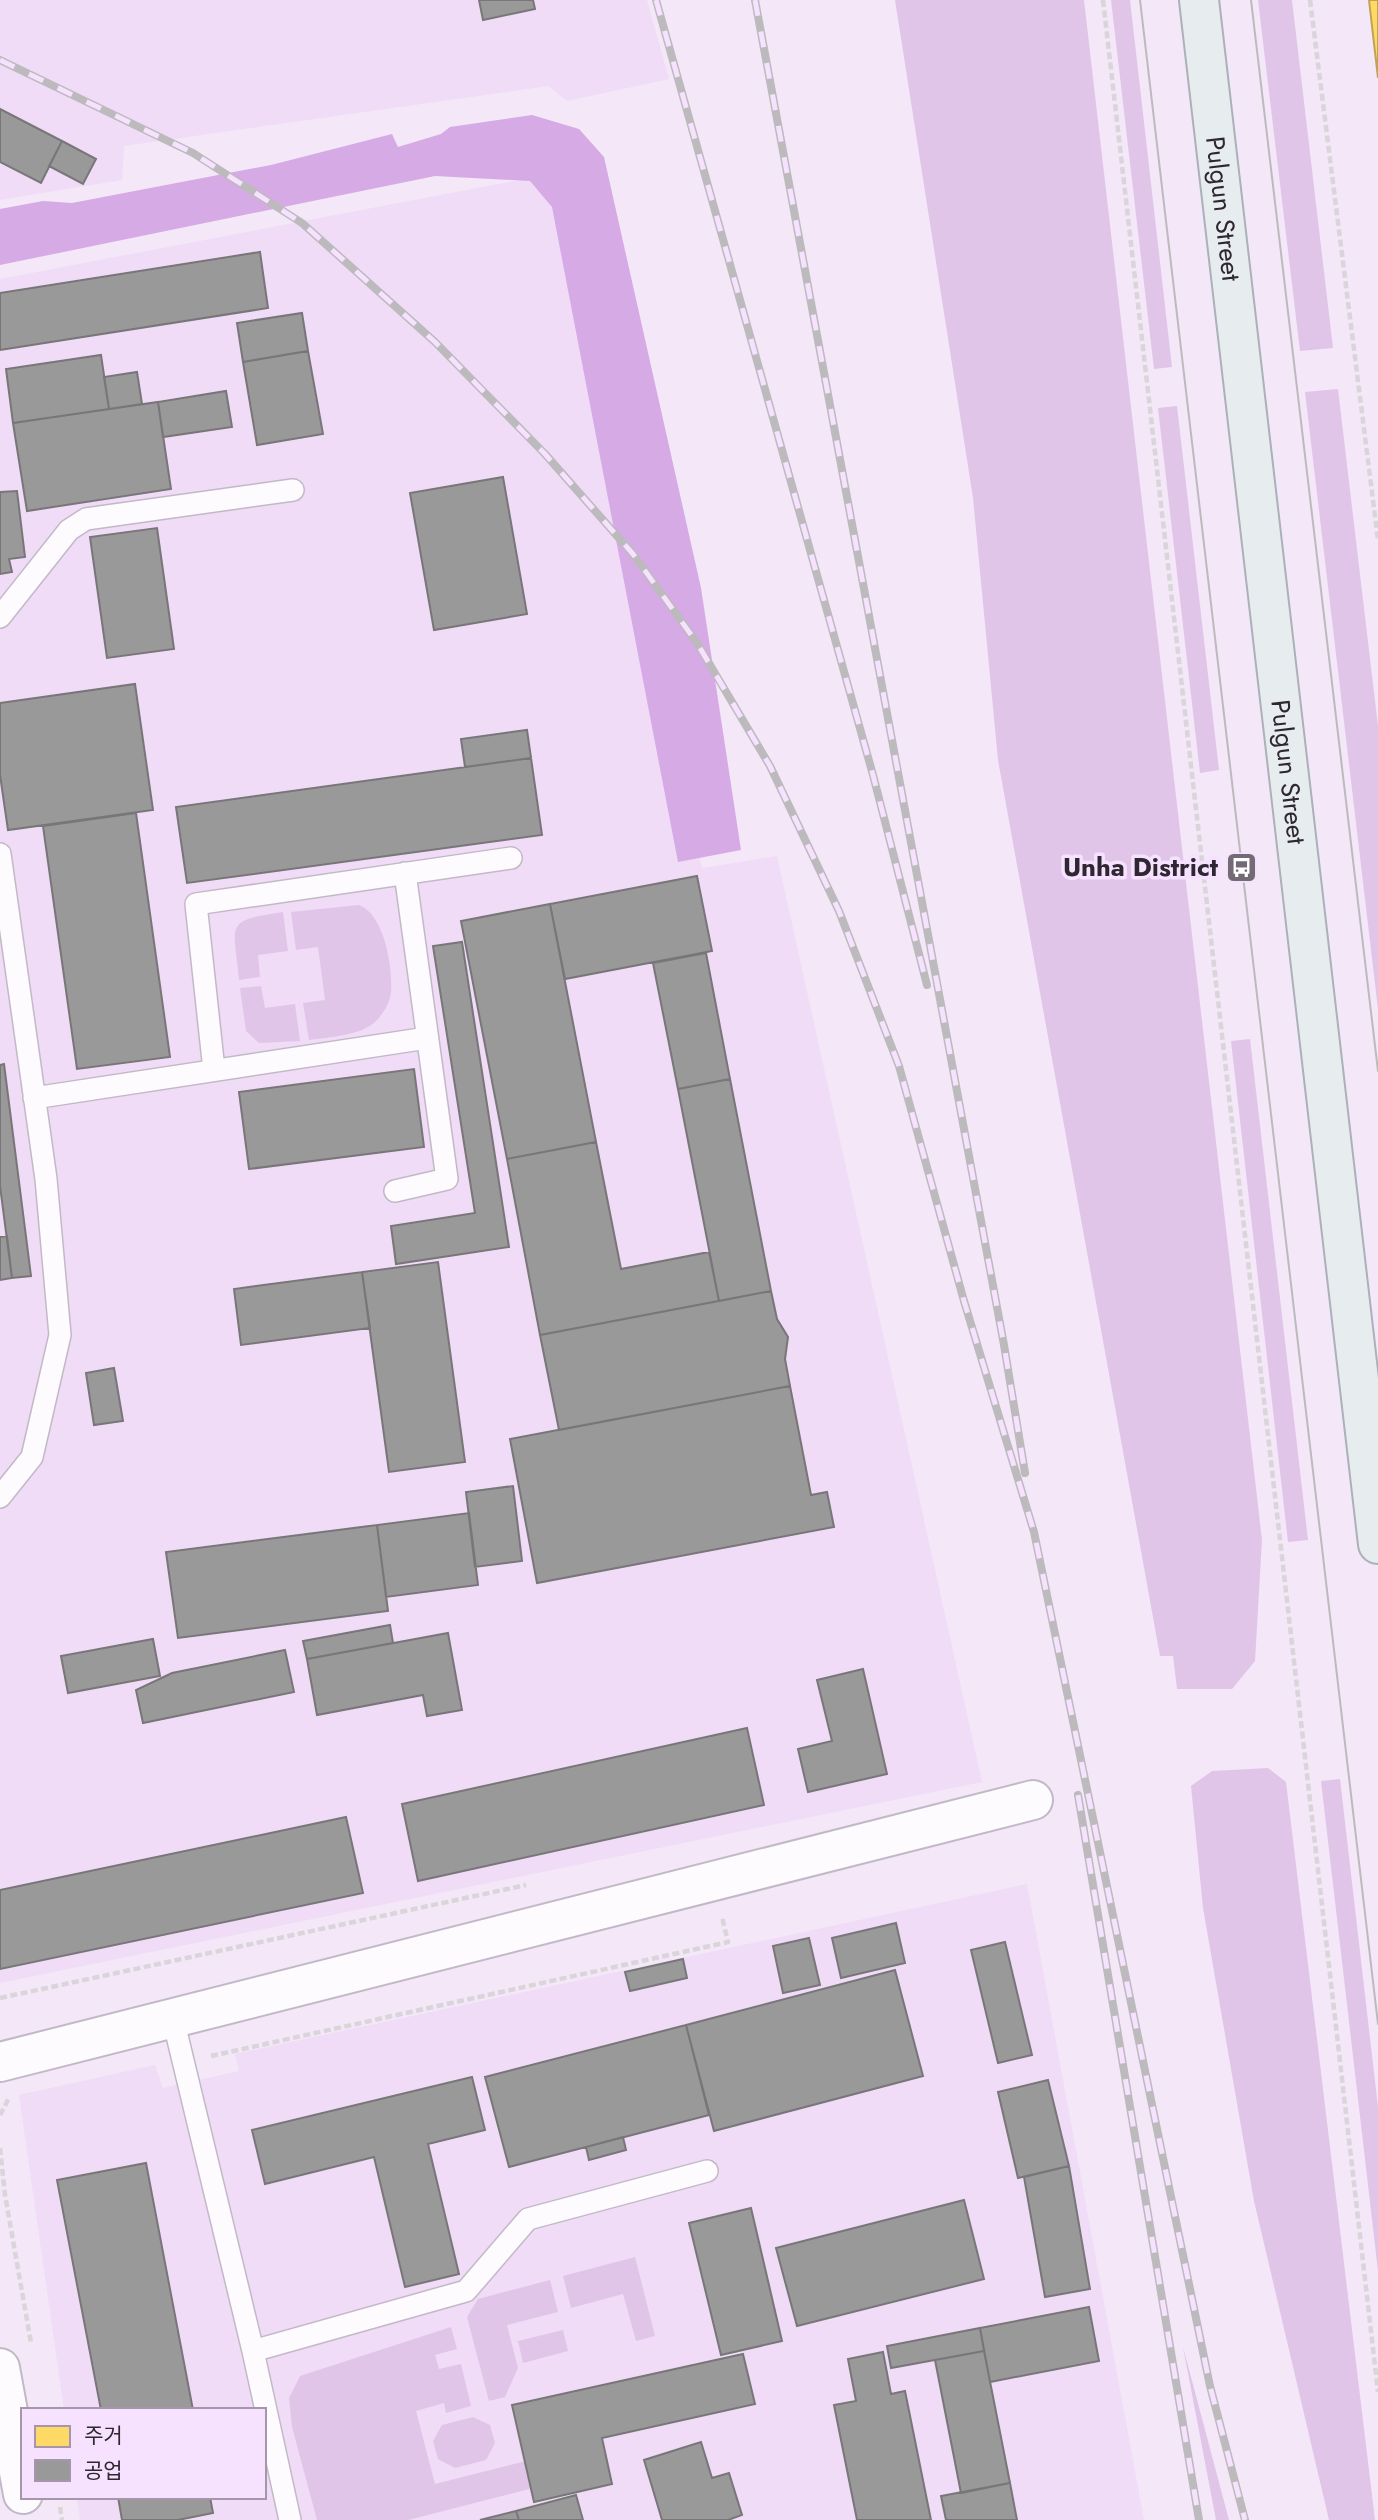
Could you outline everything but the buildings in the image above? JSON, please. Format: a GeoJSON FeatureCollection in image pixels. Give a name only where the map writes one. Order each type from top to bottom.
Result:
{"type":"FeatureCollection","features":[{"type":"Feature","properties":{"kind":"main road","name":"Pulgun Street"},"geometry":{"type":"LineString","coordinates":[[1199,0],[1378,1544]]}},
{"type":"Feature","properties":{"kind":"street"},"geometry":{"type":"LineString","coordinates":[[5,2079],[173,2019],[1033,1800]]}},
{"type":"Feature","properties":{"kind":"street"},"geometry":{"type":"LineString","coordinates":[[17,2362],[21,2451]]}},
{"type":"Feature","properties":{"kind":"street"},"geometry":{"type":"LineString","coordinates":[[24,2499],[27,2520]]}},
{"type":"Feature","properties":{"kind":"lane"},"geometry":{"type":"LineString","coordinates":[[0,617],[69,530],[86,519],[293,491]]}},
{"type":"Feature","properties":{"kind":"lane"},"geometry":{"type":"LineString","coordinates":[[0,854],[34,1098],[60,1335],[32,1457],[0,1497]]}},
{"type":"Feature","properties":{"kind":"lane"},"geometry":{"type":"LineString","coordinates":[[214,1070],[196,904],[511,858]]}},
{"type":"Feature","properties":{"kind":"lane"},"geometry":{"type":"LineString","coordinates":[[395,1191],[447,1179],[405,873]]}},
{"type":"Feature","properties":{"kind":"lane"},"geometry":{"type":"LineString","coordinates":[[34,1098],[427,1038]]}},
{"type":"Feature","properties":{"kind":"lane"},"geometry":{"type":"LineString","coordinates":[[173,2019],[265,2408]]}},
{"type":"Feature","properties":{"kind":"lane"},"geometry":{"type":"LineString","coordinates":[[253,2351],[466,2291],[528,2219],[707,2171]]}},
{"type":"Feature","properties":{"kind":"lane"},"geometry":{"type":"LineString","coordinates":[[266,2410],[290,2520]]}},
{"type":"Feature","properties":{"kind":"path"},"geometry":{"type":"LineString","coordinates":[[1103,0],[1378,2392]]}},
{"type":"Feature","properties":{"kind":"path"},"geometry":{"type":"LineString","coordinates":[[1310,0],[1378,540]]}},
{"type":"Feature","properties":{"kind":"path"},"geometry":{"type":"LineString","coordinates":[[184,2062],[728,1942],[714,1881]]}},
{"type":"Feature","properties":{"kind":"path"},"geometry":{"type":"LineString","coordinates":[[0,1998],[527,1885]]}},
{"type":"Feature","properties":{"kind":"path"},"geometry":{"type":"LineString","coordinates":[[0,2115],[8,2105],[5,2079]]}},
{"type":"Feature","properties":{"kind":"path"},"geometry":{"type":"LineString","coordinates":[[0,2148],[17,2362]]}},
{"type":"Feature","properties":{"kind":"shaded area"},"geometry":{"type":"Polygon","coordinates":[[[0,0],[647,0],[669,79],[567,101],[548,86],[124,146],[122,180],[0,200],[0,0]]]}},
{"type":"Feature","properties":{"kind":"shaded area"},"geometry":{"type":"Polygon","coordinates":[[[895,0],[1084,0],[1262,1540],[1255,1661],[1232,1689],[1177,1689],[1173,1656],[1160,1656],[998,760],[973,498],[895,0]]]}},
{"type":"Feature","properties":{"kind":"shaded area"},"geometry":{"type":"Polygon","coordinates":[[[1111,0],[1130,0],[1172,367],[1154,369],[1111,0]]]}},
{"type":"Feature","properties":{"kind":"shaded area"},"geometry":{"type":"Polygon","coordinates":[[[1258,0],[1292,0],[1333,348],[1300,351],[1258,0]]]}},
{"type":"Feature","properties":{"kind":"shaded area"},"geometry":{"type":"Polygon","coordinates":[[[532,115],[579,129],[604,157],[701,588],[741,850],[678,862],[552,207],[530,181],[435,176],[0,265],[0,209],[43,201],[72,203],[271,165],[392,134],[398,147],[441,134],[450,127],[532,115]]]}},
{"type":"Feature","properties":{"kind":"shaded area"},"geometry":{"type":"Polygon","coordinates":[[[550,174],[702,868],[777,856],[982,1782],[0,1983],[0,279],[550,174]]]}},
{"type":"Feature","properties":{"kind":"shaded area"},"geometry":{"type":"Polygon","coordinates":[[[1338,389],[1378,726],[1378,1009],[1305,392],[1338,389]]]}},
{"type":"Feature","properties":{"kind":"shaded area"},"geometry":{"type":"Polygon","coordinates":[[[1177,406],[1219,770],[1200,773],[1158,408],[1177,406]]]}},
{"type":"Feature","properties":{"kind":"shaded area"},"geometry":{"type":"Polygon","coordinates":[[[359,905],[368,910],[375,919],[385,942],[390,969],[389,1000],[379,1018],[362,1030],[309,1040],[303,1003],[325,1000],[318,947],[296,950],[291,912],[359,905]]]}},
{"type":"Feature","properties":{"kind":"shaded area"},"geometry":{"type":"Polygon","coordinates":[[[283,912],[288,951],[258,955],[260,977],[239,980],[235,947],[237,928],[241,922],[250,918],[283,912]]]}},
{"type":"Feature","properties":{"kind":"shaded area"},"geometry":{"type":"Polygon","coordinates":[[[261,986],[265,1008],[295,1004],[300,1041],[259,1043],[246,1031],[240,988],[261,986]]]}},
{"type":"Feature","properties":{"kind":"shaded area"},"geometry":{"type":"Polygon","coordinates":[[[1250,1039],[1308,1540],[1288,1542],[1231,1041],[1250,1039]]]}},
{"type":"Feature","properties":{"kind":"shaded area"},"geometry":{"type":"Polygon","coordinates":[[[1268,1768],[1286,1782],[1375,2520],[1329,2520],[1254,2201],[1203,1908],[1191,1786],[1212,1771],[1268,1768]]]}},
{"type":"Feature","properties":{"kind":"shaded area"},"geometry":{"type":"Polygon","coordinates":[[[1340,1779],[1378,2107],[1378,2271],[1321,1781],[1340,1779]]]}},
{"type":"Feature","properties":{"kind":"shaded area"},"geometry":{"type":"Polygon","coordinates":[[[1027,1884],[1144,2520],[80,2520],[77,2499],[266,2499],[266,2408],[64,2408],[19,2095],[155,2065],[163,2088],[239,2071],[235,2054],[1027,1884]]]}},
{"type":"Feature","properties":{"kind":"shaded area"},"geometry":{"type":"Polygon","coordinates":[[[635,2257],[655,2336],[636,2341],[623,2294],[571,2308],[563,2276],[635,2257]]]}},
{"type":"Feature","properties":{"kind":"shaded area"},"geometry":{"type":"Polygon","coordinates":[[[550,2280],[558,2312],[507,2325],[518,2368],[505,2397],[489,2401],[467,2317],[478,2299],[550,2280]]]}},
{"type":"Feature","properties":{"kind":"shaded area"},"geometry":{"type":"Polygon","coordinates":[[[451,2327],[457,2349],[435,2355],[439,2369],[461,2364],[471,2406],[446,2413],[444,2403],[416,2411],[435,2484],[526,2461],[533,2488],[408,2520],[317,2520],[292,2427],[289,2398],[300,2376],[451,2327]]]}},
{"type":"Feature","properties":{"kind":"shaded area"},"geometry":{"type":"Polygon","coordinates":[[[563,2330],[568,2351],[523,2363],[518,2341],[563,2330]]]}},
{"type":"Feature","properties":{"kind":"shaded area"},"geometry":{"type":"Polygon","coordinates":[[[1183,2347],[1229,2520],[1216,2520],[1183,2347]]]}},
{"type":"Feature","properties":{"kind":"shaded area"},"geometry":{"type":"Polygon","coordinates":[[[473,2417],[490,2425],[495,2443],[486,2460],[455,2468],[438,2459],[433,2441],[442,2425],[473,2417]]]}},
{"type":"Feature","properties":{"kind":"tram line"},"geometry":{"type":"LineString","coordinates":[[1140,0],[1378,2024]]}},
{"type":"Feature","properties":{"kind":"tram line"},"geometry":{"type":"LineString","coordinates":[[1251,0],[1378,1071]]}},
{"type":"Feature","properties":{"kind":"railway"},"geometry":{"type":"LineString","coordinates":[[656,0],[873,775],[927,985]]}},
{"type":"Feature","properties":{"kind":"railway"},"geometry":{"type":"LineString","coordinates":[[755,0],[1004,1345],[1025,1473]]}},
{"type":"Feature","properties":{"kind":"railway"},"geometry":{"type":"LineString","coordinates":[[0,60],[193,153],[302,223],[435,342],[545,454],[633,554],[697,643],[770,766],[839,911],[899,1066],[964,1301],[1034,1532],[1210,2386],[1245,2520]]}},
{"type":"Feature","properties":{"kind":"railway"},"geometry":{"type":"LineString","coordinates":[[1078,1795],[1199,2520]]}},
{"type":"Feature","properties":{"kind":"place","name":"Unha District"},"geometry":{"type":"Point","coordinates":[1241,867]}}]}
